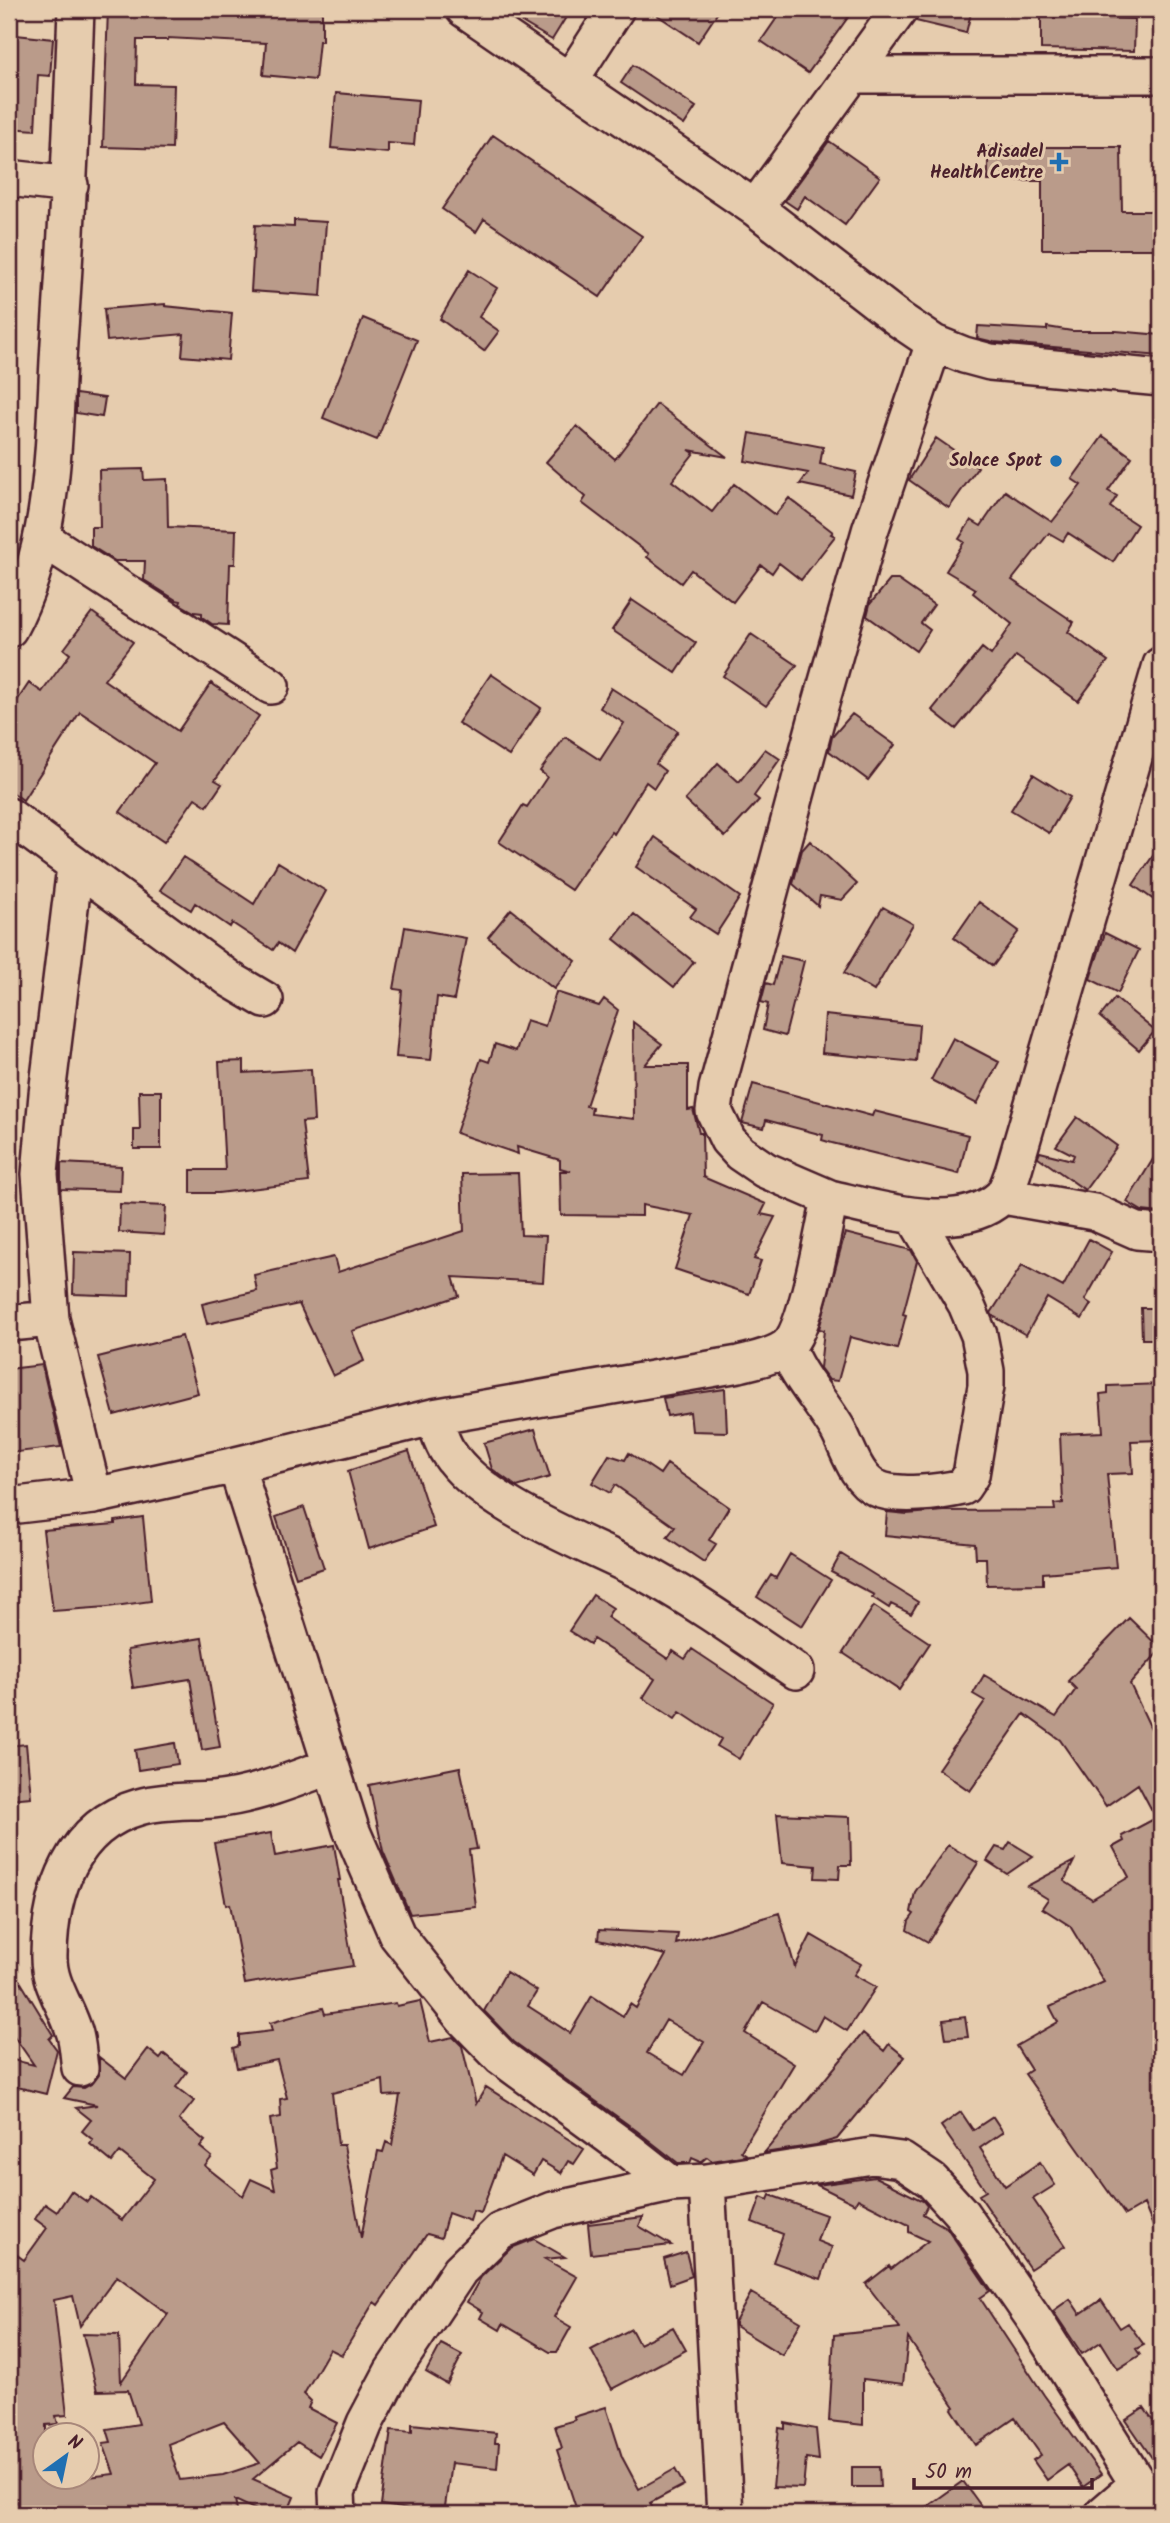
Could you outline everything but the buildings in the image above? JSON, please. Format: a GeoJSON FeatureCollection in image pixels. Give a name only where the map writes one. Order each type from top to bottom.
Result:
{"type":"FeatureCollection","features":[{"type":"Feature","properties":{"kind":"street"},"geometry":{"type":"LineString","coordinates":[[9,629],[23,603],[43,538],[52,454],[70,185],[76,9]]}},
{"type":"Feature","properties":{"kind":"street"},"geometry":{"type":"LineString","coordinates":[[464,9],[755,208],[900,320],[934,343],[990,362],[1161,378]]}},
{"type":"Feature","properties":{"kind":"street"},"geometry":{"type":"LineString","coordinates":[[569,82],[616,9]]}},
{"type":"Feature","properties":{"kind":"street"},"geometry":{"type":"LineString","coordinates":[[755,208],[900,9]]}},
{"type":"Feature","properties":{"kind":"street"},"geometry":{"type":"LineString","coordinates":[[852,75],[1161,75]]}},
{"type":"Feature","properties":{"kind":"street"},"geometry":{"type":"LineString","coordinates":[[9,178],[70,185]]}},
{"type":"Feature","properties":{"kind":"street"},"geometry":{"type":"LineString","coordinates":[[934,343],[870,531],[717,1088],[714,1111],[728,1140],[740,1153],[765,1170],[831,1198],[915,1218],[958,1215],[984,1207],[1003,1196],[1013,1172],[1161,665]]}},
{"type":"Feature","properties":{"kind":"street"},"geometry":{"type":"LineString","coordinates":[[43,538],[271,687]]}},
{"type":"Feature","properties":{"kind":"street"},"geometry":{"type":"LineString","coordinates":[[9,817],[231,980],[265,1000]]}},
{"type":"Feature","properties":{"kind":"street"},"geometry":{"type":"LineString","coordinates":[[75,867],[47,1094],[40,1174],[51,1319],[94,1496]]}},
{"type":"Feature","properties":{"kind":"street"},"geometry":{"type":"LineString","coordinates":[[1003,1196],[1094,1212],[1137,1231],[1161,1233]]}},
{"type":"Feature","properties":{"kind":"street"},"geometry":{"type":"LineString","coordinates":[[831,1198],[810,1296],[787,1347],[790,1358],[828,1411],[861,1475],[876,1488],[937,1492],[962,1487],[971,1475],[986,1371],[979,1335],[966,1304],[915,1218]]}},
{"type":"Feature","properties":{"kind":"street"},"geometry":{"type":"LineString","coordinates":[[9,1323],[51,1319]]}},
{"type":"Feature","properties":{"kind":"street"},"geometry":{"type":"LineString","coordinates":[[9,1506],[94,1496],[433,1417],[739,1364],[787,1347]]}},
{"type":"Feature","properties":{"kind":"street"},"geometry":{"type":"LineString","coordinates":[[433,1417],[448,1452],[495,1496],[577,1542],[652,1577],[796,1671]]}},
{"type":"Feature","properties":{"kind":"street"},"geometry":{"type":"LineString","coordinates":[[236,1465],[351,1829],[397,1935],[463,2018],[501,2057],[671,2184]]}},
{"type":"Feature","properties":{"kind":"street"},"geometry":{"type":"LineString","coordinates":[[80,2068],[75,2033],[51,1979],[48,1955],[59,1883],[78,1849],[115,1814],[172,1801],[213,1800],[257,1793],[331,1766]]}},
{"type":"Feature","properties":{"kind":"street"},"geometry":{"type":"LineString","coordinates":[[338,2514],[337,2492],[365,2423],[391,2372],[460,2270],[500,2231],[553,2210],[671,2184],[707,2182],[872,2156],[901,2160],[932,2181],[961,2213],[1038,2323],[1138,2484],[1161,2513]]}},
{"type":"Feature","properties":{"kind":"street"},"geometry":{"type":"LineString","coordinates":[[707,2182],[725,2514]]}},
{"type":"Feature","properties":{"kind":"street"},"geometry":{"type":"LineString","coordinates":[[1103,2514],[1138,2484]]}},
{"type":"Feature","properties":{"kind":"place","name":"Adisadel Health Centre"},"geometry":{"type":"Point","coordinates":[1059,162]}},
{"type":"Feature","properties":{"kind":"place","name":"Solace Spot"},"geometry":{"type":"Point","coordinates":[1056,461]}}]}
